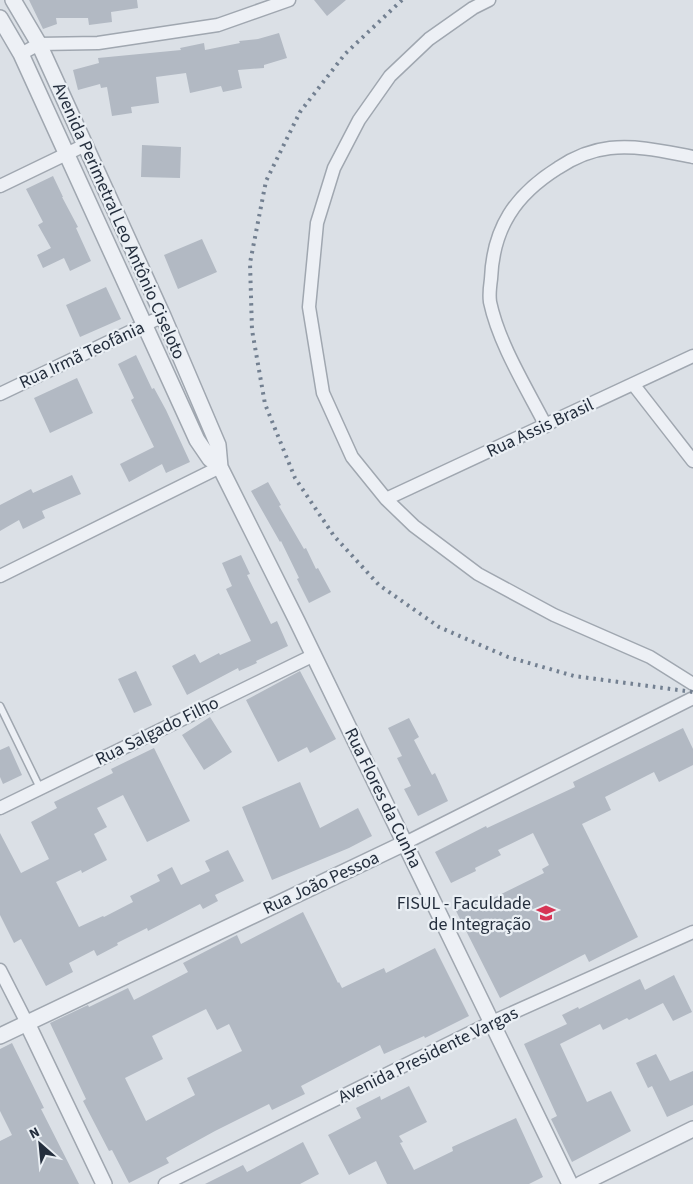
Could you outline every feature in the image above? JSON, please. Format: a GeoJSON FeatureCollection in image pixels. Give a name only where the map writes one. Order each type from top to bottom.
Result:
{"type":"FeatureCollection","features":[{"type":"Feature","properties":{"kind":"street","name":"Avenida Perimetral Leo Antônio Ciseloto"},"geometry":{"type":"LineString","coordinates":[[13,0],[39,44],[163,316],[211,448]]}},
{"type":"Feature","properties":{"kind":"street"},"geometry":{"type":"LineString","coordinates":[[21,54],[39,44],[98,43],[218,25],[290,0]]}},
{"type":"Feature","properties":{"kind":"street"},"geometry":{"type":"LineString","coordinates":[[489,0],[473,8],[429,39],[390,76],[359,120],[334,168],[317,223],[309,307],[323,392],[352,457],[386,499],[414,526],[478,574],[554,615],[650,657],[693,684]]}},
{"type":"Feature","properties":{"kind":"street","name":"Avenida Perimetral Leo Antônio Ciseloto"},"geometry":{"type":"LineString","coordinates":[[0,18],[21,54],[145,325],[211,448]]}},
{"type":"Feature","properties":{"kind":"street"},"geometry":{"type":"LineString","coordinates":[[0,186],[85,145]]}},
{"type":"Feature","properties":{"kind":"street"},"geometry":{"type":"LineString","coordinates":[[546,426],[501,337],[490,300],[492,260],[502,226],[519,199],[526,192],[540,179],[574,158],[609,148],[637,147],[693,157]]}},
{"type":"Feature","properties":{"kind":"street","name":"Rua Irmã Teofânia"},"geometry":{"type":"LineString","coordinates":[[0,394],[163,316]]}},
{"type":"Feature","properties":{"kind":"street","name":"Rua Assis Brasil"},"geometry":{"type":"LineString","coordinates":[[386,499],[693,356]]}},
{"type":"Feature","properties":{"kind":"street"},"geometry":{"type":"LineString","coordinates":[[633,384],[693,461]]}},
{"type":"Feature","properties":{"kind":"street","name":"Rua Flores da Cunha"},"geometry":{"type":"LineString","coordinates":[[211,448],[210,459],[220,467],[314,655],[570,1184]]}},
{"type":"Feature","properties":{"kind":"street"},"geometry":{"type":"LineString","coordinates":[[0,576],[220,467]]}},
{"type":"Feature","properties":{"kind":"street","name":"Rua Salgado Filho"},"geometry":{"type":"LineString","coordinates":[[0,808],[314,655]]}},
{"type":"Feature","properties":{"kind":"street","name":"Rua João Pessoa"},"geometry":{"type":"LineString","coordinates":[[0,1036],[405,843],[693,698]]}},
{"type":"Feature","properties":{"kind":"street","name":"Avenida Presidente Vargas"},"geometry":{"type":"LineString","coordinates":[[165,1184],[492,1022],[693,932]]}},
{"type":"Feature","properties":{"kind":"street"},"geometry":{"type":"LineString","coordinates":[[0,970],[104,1184]]}},
{"type":"Feature","properties":{"kind":"street"},"geometry":{"type":"LineString","coordinates":[[581,1184],[693,1129]]}},
{"type":"Feature","properties":{"kind":"lane"},"geometry":{"type":"LineString","coordinates":[[0,706],[40,788]]}},
{"type":"Feature","properties":{"kind":"building"},"geometry":{"type":"Polygon","coordinates":[[[29,0],[137,0],[138,8],[111,12],[112,22],[89,25],[88,18],[56,18],[57,24],[43,29],[29,0]]]}},
{"type":"Feature","properties":{"kind":"building"},"geometry":{"type":"Polygon","coordinates":[[[314,0],[346,0],[327,16],[314,0]]]}},
{"type":"Feature","properties":{"kind":"building"},"geometry":{"type":"Polygon","coordinates":[[[279,33],[287,58],[264,65],[264,68],[238,70],[242,88],[223,92],[221,86],[190,93],[186,73],[156,77],[159,103],[131,107],[132,113],[112,116],[107,87],[101,88],[100,84],[78,90],[73,70],[99,63],[98,58],[181,50],[180,48],[204,43],[205,50],[279,33]]]}},
{"type":"Feature","properties":{"kind":"building"},"geometry":{"type":"Polygon","coordinates":[[[142,145],[181,147],[180,178],[141,177],[142,145]]]}},
{"type":"Feature","properties":{"kind":"building"},"geometry":{"type":"Polygon","coordinates":[[[53,176],[78,227],[76,228],[91,261],[70,271],[64,258],[43,268],[37,255],[51,248],[38,225],[43,222],[26,189],[53,176]]]}},
{"type":"Feature","properties":{"kind":"building"},"geometry":{"type":"Polygon","coordinates":[[[202,239],[217,272],[178,289],[164,255],[202,239]]]}},
{"type":"Feature","properties":{"kind":"building"},"geometry":{"type":"Polygon","coordinates":[[[106,287],[121,319],[80,337],[66,305],[106,287]]]}},
{"type":"Feature","properties":{"kind":"building"},"geometry":{"type":"Polygon","coordinates":[[[136,355],[152,389],[154,388],[166,410],[190,462],[166,473],[162,464],[129,482],[120,464],[154,447],[131,400],[134,398],[118,364],[136,355]]]}},
{"type":"Feature","properties":{"kind":"building"},"geometry":{"type":"Polygon","coordinates":[[[77,378],[93,413],[50,433],[34,398],[77,378]]]}},
{"type":"Feature","properties":{"kind":"building"},"geometry":{"type":"Polygon","coordinates":[[[72,475],[81,494],[42,511],[45,518],[23,529],[19,520],[0,531],[0,505],[31,489],[33,493],[72,475]]]}},
{"type":"Feature","properties":{"kind":"building"},"geometry":{"type":"Polygon","coordinates":[[[268,482],[281,505],[279,506],[331,592],[309,603],[281,541],[251,491],[268,482]]]}},
{"type":"Feature","properties":{"kind":"building"},"geometry":{"type":"Polygon","coordinates":[[[241,555],[250,574],[247,575],[271,624],[277,621],[288,646],[239,671],[238,668],[187,695],[172,666],[195,654],[200,663],[219,653],[220,655],[251,641],[226,589],[232,586],[222,563],[241,555]]]}},
{"type":"Feature","properties":{"kind":"building"},"geometry":{"type":"Polygon","coordinates":[[[136,671],[152,705],[134,713],[118,679],[136,671]]]}},
{"type":"Feature","properties":{"kind":"building"},"geometry":{"type":"Polygon","coordinates":[[[300,671],[336,739],[310,753],[307,747],[278,762],[246,700],[300,671]]]}},
{"type":"Feature","properties":{"kind":"building"},"geometry":{"type":"Polygon","coordinates":[[[210,717],[232,752],[204,770],[182,735],[210,717]]]}},
{"type":"Feature","properties":{"kind":"building"},"geometry":{"type":"Polygon","coordinates":[[[409,718],[419,737],[414,740],[432,775],[435,773],[448,801],[418,816],[404,789],[411,786],[397,758],[402,756],[388,728],[409,718]]]}},
{"type":"Feature","properties":{"kind":"building"},"geometry":{"type":"Polygon","coordinates":[[[683,728],[693,749],[693,765],[659,782],[654,772],[605,797],[611,810],[582,824],[638,937],[589,962],[585,954],[500,998],[456,911],[482,898],[485,902],[544,873],[542,869],[549,865],[533,833],[498,850],[501,855],[475,868],[476,871],[451,883],[435,852],[486,826],[487,828],[575,787],[573,782],[683,728]]]}},
{"type":"Feature","properties":{"kind":"building"},"geometry":{"type":"Polygon","coordinates":[[[9,746],[22,775],[3,784],[0,777],[0,750],[9,746]]]}},
{"type":"Feature","properties":{"kind":"building"},"geometry":{"type":"Polygon","coordinates":[[[154,748],[190,821],[147,842],[123,795],[97,808],[107,827],[94,834],[107,860],[82,873],[81,870],[56,882],[79,927],[133,902],[130,896],[160,881],[157,875],[172,867],[181,885],[210,871],[205,861],[228,850],[244,881],[215,895],[218,901],[203,909],[200,904],[148,931],[147,928],[117,943],[118,945],[97,956],[94,950],[69,963],[73,972],[46,986],[21,939],[14,943],[0,915],[0,833],[21,873],[49,859],[31,822],[57,808],[54,802],[113,773],[111,769],[154,748]]]}},
{"type":"Feature","properties":{"kind":"building"},"geometry":{"type":"Polygon","coordinates":[[[300,782],[320,828],[358,808],[372,836],[349,848],[272,880],[242,807],[300,782]]]}},
{"type":"Feature","properties":{"kind":"building"},"geometry":{"type":"Polygon","coordinates":[[[303,912],[342,988],[384,968],[386,973],[435,948],[469,1016],[425,1038],[424,1036],[384,1054],[380,1045],[301,1086],[305,1094],[272,1110],[269,1104],[215,1131],[166,1158],[169,1163],[129,1183],[112,1150],[109,1151],[83,1101],[86,1099],[50,1023],[128,988],[134,1000],[188,972],[183,963],[237,935],[241,944],[303,912]],[[206,1009],[152,1036],[163,1059],[125,1078],[146,1121],[195,1095],[187,1078],[242,1051],[229,1024],[217,1030],[206,1009]]]}},
{"type":"Feature","properties":{"kind":"building"},"geometry":{"type":"Polygon","coordinates":[[[674,975],[692,1012],[673,1021],[663,1003],[629,1020],[627,1018],[603,1030],[600,1024],[560,1044],[587,1102],[611,1091],[631,1131],[572,1162],[551,1119],[557,1116],[524,1044],[567,1024],[562,1015],[578,1007],[579,1009],[640,979],[645,990],[674,975]]]}},
{"type":"Feature","properties":{"kind":"building"},"geometry":{"type":"Polygon","coordinates":[[[12,1043],[44,1108],[41,1109],[79,1184],[0,1184],[0,1141],[12,1135],[0,1111],[0,1049],[12,1043]]]}},
{"type":"Feature","properties":{"kind":"building"},"geometry":{"type":"Polygon","coordinates":[[[656,1054],[670,1081],[693,1071],[693,1105],[667,1117],[652,1086],[648,1088],[636,1063],[656,1054]]]}},
{"type":"Feature","properties":{"kind":"building"},"geometry":{"type":"Polygon","coordinates":[[[409,1086],[427,1122],[399,1136],[403,1142],[400,1143],[414,1170],[453,1151],[452,1147],[516,1118],[543,1177],[529,1184],[387,1184],[376,1161],[349,1175],[328,1135],[361,1118],[356,1108],[380,1096],[381,1100],[409,1086]]]}},
{"type":"Feature","properties":{"kind":"building"},"geometry":{"type":"Polygon","coordinates":[[[303,1142],[319,1174],[300,1184],[205,1184],[243,1165],[247,1172],[303,1142]]]}},
{"type":"Feature","properties":{"kind":"railway"},"geometry":{"type":"LineString","coordinates":[[402,0],[345,54],[300,112],[266,181],[250,263],[252,330],[265,404],[295,478],[334,536],[379,585],[439,627],[508,657],[574,676],[693,692]]}},
{"type":"Feature","properties":{"kind":"place","name":"FISUL - Faculdade de Integração"},"geometry":{"type":"Point","coordinates":[546,913]}}]}
